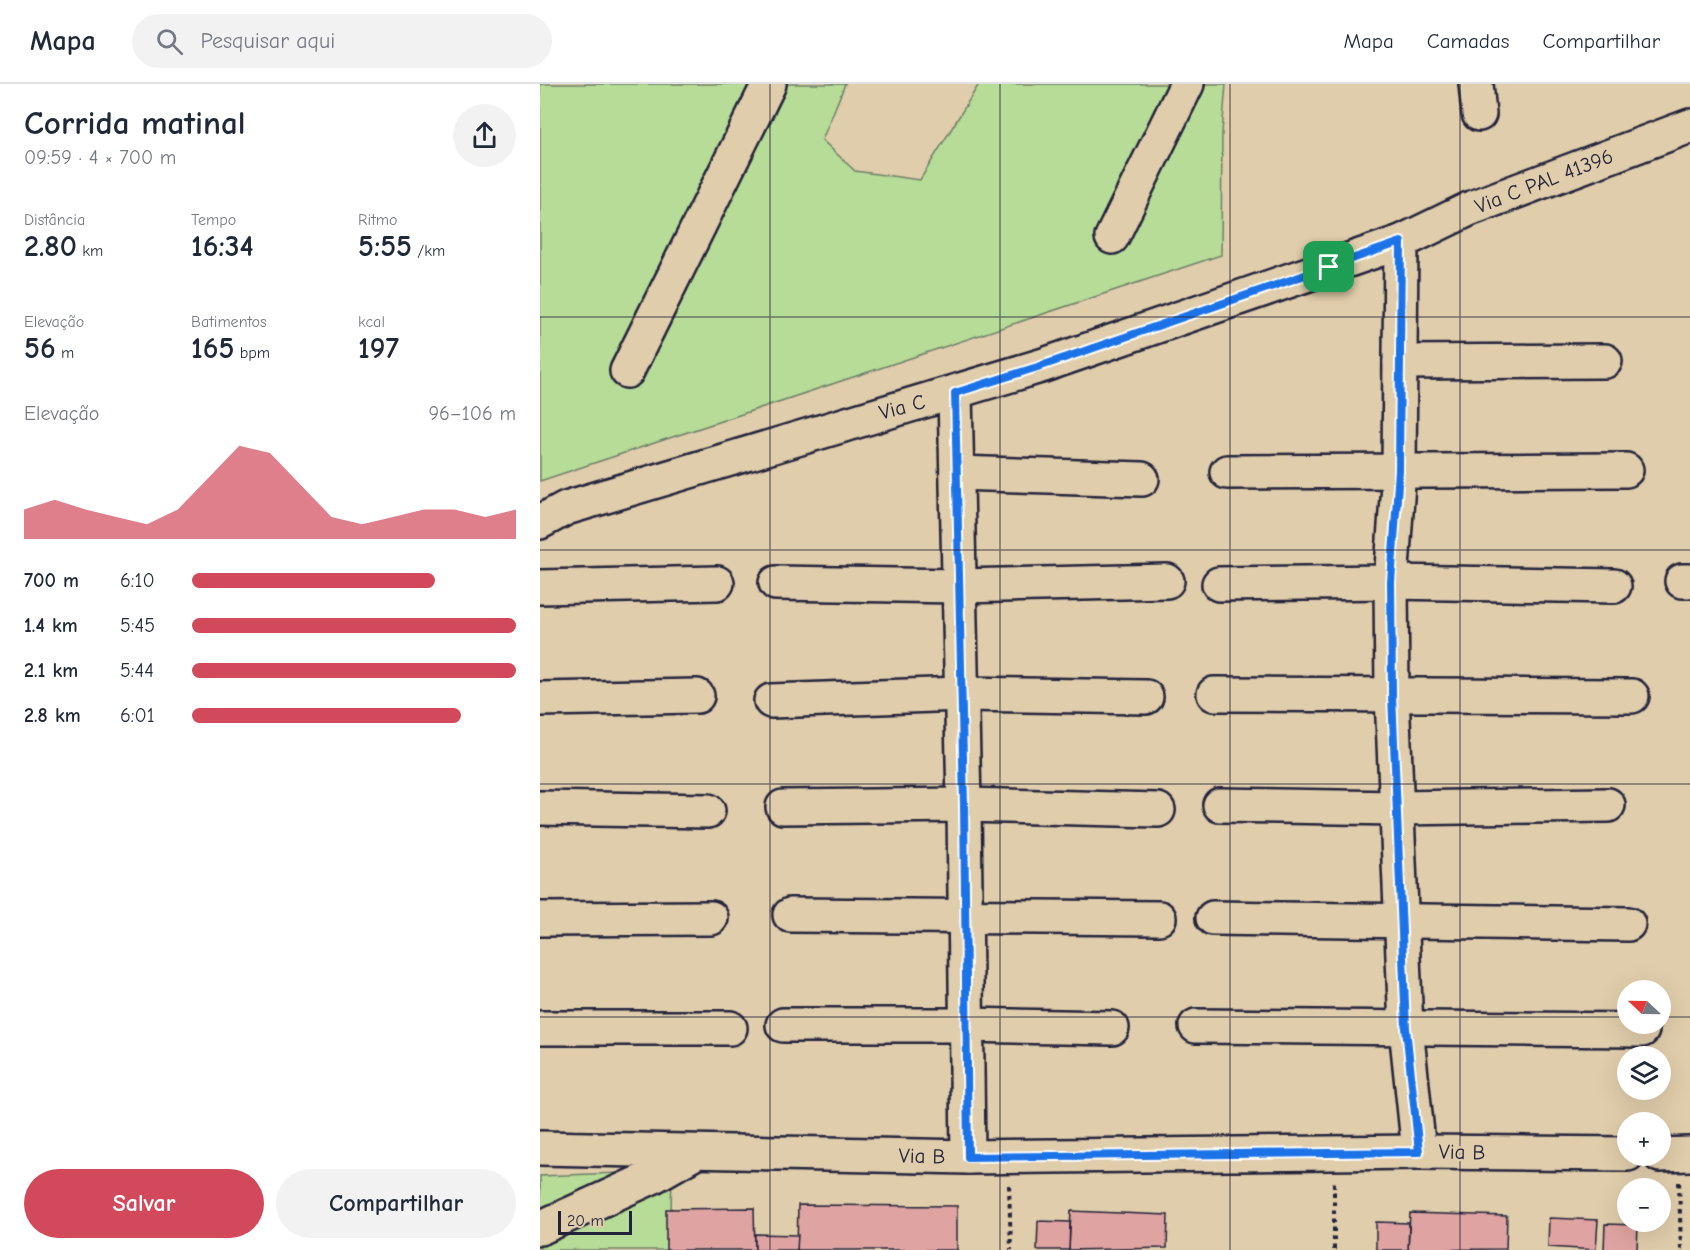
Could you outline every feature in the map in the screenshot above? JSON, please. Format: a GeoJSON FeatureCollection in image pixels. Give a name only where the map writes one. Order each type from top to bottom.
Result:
{"type":"FeatureCollection","features":[{"type":"Feature","properties":{"kind":"street"},"geometry":{"type":"LineString","coordinates":[[627,371],[769,84]]}},
{"type":"Feature","properties":{"kind":"street"},"geometry":{"type":"LineString","coordinates":[[1112,237],[1187,84]]}},
{"type":"Feature","properties":{"kind":"street","name":"Via C PAL 41396"},"geometry":{"type":"LineString","coordinates":[[1401,242],[1469,209],[1690,126]]}},
{"type":"Feature","properties":{"kind":"street"},"geometry":{"type":"LineString","coordinates":[[1401,242],[1399,470],[1391,582],[1392,695],[1406,1028],[1419,1152]]}},
{"type":"Feature","properties":{"kind":"street","name":"Via C"},"geometry":{"type":"LineString","coordinates":[[540,522],[577,504],[1044,365],[1401,242]]}},
{"type":"Feature","properties":{"kind":"street"},"geometry":{"type":"LineString","coordinates":[[1400,362],[1605,361]]}},
{"type":"Feature","properties":{"kind":"street"},"geometry":{"type":"LineString","coordinates":[[955,393],[964,805],[968,1157]]}},
{"type":"Feature","properties":{"kind":"street"},"geometry":{"type":"LineString","coordinates":[[1227,472],[1626,470]]}},
{"type":"Feature","properties":{"kind":"street"},"geometry":{"type":"LineString","coordinates":[[957,473],[1142,479]]}},
{"type":"Feature","properties":{"kind":"street"},"geometry":{"type":"LineString","coordinates":[[776,583],[958,586],[1167,581]]}},
{"type":"Feature","properties":{"kind":"street"},"geometry":{"type":"LineString","coordinates":[[1219,584],[1391,582],[1614,586]]}},
{"type":"Feature","properties":{"kind":"street"},"geometry":{"type":"LineString","coordinates":[[540,587],[717,584]]}},
{"type":"Feature","properties":{"kind":"street"},"geometry":{"type":"LineString","coordinates":[[771,701],[961,694],[1146,697]]}},
{"type":"Feature","properties":{"kind":"street"},"geometry":{"type":"LineString","coordinates":[[1214,694],[1632,696]]}},
{"type":"Feature","properties":{"kind":"street"},"geometry":{"type":"LineString","coordinates":[[540,699],[697,696]]}},
{"type":"Feature","properties":{"kind":"street"},"geometry":{"type":"LineString","coordinates":[[783,807],[964,805],[1158,810]]}},
{"type":"Feature","properties":{"kind":"street"},"geometry":{"type":"LineString","coordinates":[[1220,805],[1397,808],[1608,805]]}},
{"type":"Feature","properties":{"kind":"street"},"geometry":{"type":"LineString","coordinates":[[540,808],[708,811]]}},
{"type":"Feature","properties":{"kind":"street"},"geometry":{"type":"LineString","coordinates":[[790,915],[1159,918]]}},
{"type":"Feature","properties":{"kind":"street"},"geometry":{"type":"LineString","coordinates":[[540,919],[711,918]]}},
{"type":"Feature","properties":{"kind":"street"},"geometry":{"type":"LineString","coordinates":[[1213,918],[1628,924]]}},
{"type":"Feature","properties":{"kind":"street"},"geometry":{"type":"LineString","coordinates":[[783,1025],[1112,1028]]}},
{"type":"Feature","properties":{"kind":"street"},"geometry":{"type":"LineString","coordinates":[[1196,1026],[1617,1030]]}},
{"type":"Feature","properties":{"kind":"street"},"geometry":{"type":"LineString","coordinates":[[540,1028],[730,1028]]}},
{"type":"Feature","properties":{"kind":"street","name":"Via B"},"geometry":{"type":"LineString","coordinates":[[540,1148],[968,1157],[1419,1152],[1617,1154]]}},
{"type":"Feature","properties":{"kind":"street"},"geometry":{"type":"LineString","coordinates":[[540,1228],[652,1177],[698,1151]]}},
{"type":"Feature","properties":{"kind":"path"},"geometry":{"type":"LineString","coordinates":[[1334,1250],[1335,1153]]}},
{"type":"Feature","properties":{"kind":"path"},"geometry":{"type":"LineString","coordinates":[[1676,1155],[1681,1250]]}},
{"type":"Feature","properties":{"kind":"path"},"geometry":{"type":"LineString","coordinates":[[1008,1156],[1011,1250]]}},
{"type":"Feature","properties":{"kind":"green space"},"geometry":{"type":"Polygon","coordinates":[[[540,84],[845,84],[822,140],[855,171],[920,180],[979,84],[1226,84],[1222,133],[1221,255],[540,481],[540,84]]]}},
{"type":"Feature","properties":{"kind":"green space"},"geometry":{"type":"Polygon","coordinates":[[[672,1171],[670,1250],[540,1250],[540,1176],[672,1171]]]}},
{"type":"Feature","properties":{"kind":"building"},"geometry":{"type":"Polygon","coordinates":[[[798,1205],[957,1206],[957,1250],[797,1250],[798,1205]]]}},
{"type":"Feature","properties":{"kind":"building"},"geometry":{"type":"Polygon","coordinates":[[[754,1208],[755,1250],[666,1250],[666,1209],[754,1208]]]}},
{"type":"Feature","properties":{"kind":"building"},"geometry":{"type":"Polygon","coordinates":[[[1071,1211],[1168,1215],[1167,1248],[1069,1250],[1071,1211]]]}},
{"type":"Feature","properties":{"kind":"building"},"geometry":{"type":"Polygon","coordinates":[[[1410,1213],[1507,1216],[1506,1249],[1408,1250],[1410,1213]]]}},
{"type":"Feature","properties":{"kind":"building"},"geometry":{"type":"Polygon","coordinates":[[[1549,1218],[1598,1220],[1596,1250],[1548,1247],[1549,1218]]]}},
{"type":"Feature","properties":{"kind":"building"},"geometry":{"type":"Polygon","coordinates":[[[1038,1221],[1070,1222],[1069,1250],[1037,1250],[1038,1221]]]}},
{"type":"Feature","properties":{"kind":"building"},"geometry":{"type":"Polygon","coordinates":[[[1376,1222],[1409,1223],[1408,1250],[1376,1250],[1376,1222]]]}},
{"type":"Feature","properties":{"kind":"building"},"geometry":{"type":"Polygon","coordinates":[[[1605,1224],[1617,1224],[1617,1232],[1638,1232],[1637,1250],[1604,1250],[1605,1224]]]}},
{"type":"Feature","properties":{"kind":"building"},"geometry":{"type":"Polygon","coordinates":[[[755,1234],[798,1235],[797,1250],[755,1250],[755,1234]]]}},
{"type":"Feature","properties":{"kind":"route"},"geometry":{"type":"LineString","coordinates":[[1401,242],[1399,470],[1391,582],[1392,695],[1406,1028],[1419,1152],[968,1157],[964,805],[955,393],[1044,365],[1329,267],[1401,242]]}}]}
